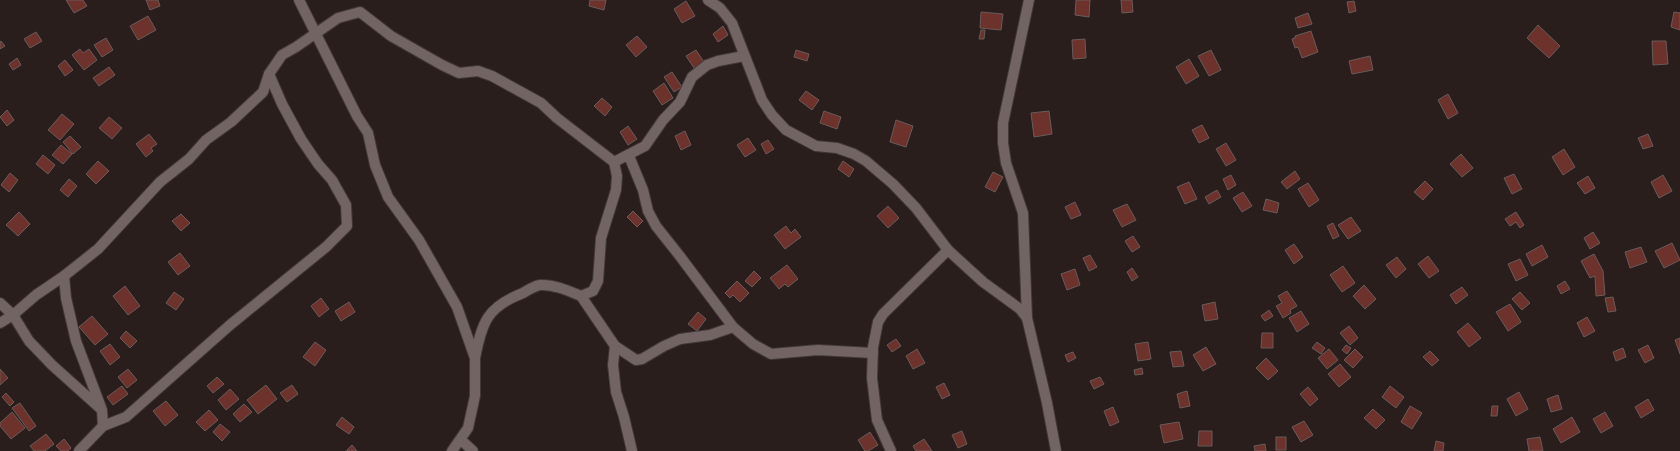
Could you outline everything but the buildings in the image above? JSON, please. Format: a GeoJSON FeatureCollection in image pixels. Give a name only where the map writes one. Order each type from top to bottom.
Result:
{"type":"FeatureCollection","features":[{"type":"Feature","properties":{"kind":"street"},"geometry":{"type":"LineString","coordinates":[[299,0],[357,116],[368,133],[375,165],[388,197],[419,240],[457,307],[475,358]]}},
{"type":"Feature","properties":{"kind":"street"},"geometry":{"type":"LineString","coordinates":[[708,0],[720,8],[732,23],[762,100],[772,115],[786,130],[816,146],[837,148],[866,160],[893,184],[916,208],[948,250],[983,282],[1020,309],[1028,318]]}},
{"type":"Feature","properties":{"kind":"street"},"geometry":{"type":"LineString","coordinates":[[1029,0],[1003,123],[1003,143],[1006,163],[1024,213],[1028,318],[1048,403],[1056,451]]}},
{"type":"Feature","properties":{"kind":"street"},"geometry":{"type":"LineString","coordinates":[[0,323],[13,315],[36,295],[64,276],[98,249],[160,182],[189,159],[206,140],[231,122],[263,92],[269,74],[282,55],[316,34],[338,18],[360,12],[391,36],[448,68],[459,73],[478,71],[492,76],[541,103],[561,122],[614,162],[617,176],[616,190],[601,238],[598,281],[593,291],[582,296]]}},
{"type":"Feature","properties":{"kind":"street"},"geometry":{"type":"LineString","coordinates":[[614,162],[629,156],[645,146],[663,120],[680,102],[692,77],[707,65],[718,61],[744,56]]}},
{"type":"Feature","properties":{"kind":"street"},"geometry":{"type":"LineString","coordinates":[[79,451],[103,426],[126,416],[230,325],[326,247],[347,226],[346,205],[332,180],[318,164],[301,138],[282,104],[269,74]]}},
{"type":"Feature","properties":{"kind":"street"},"geometry":{"type":"LineString","coordinates":[[629,156],[643,190],[648,211],[656,226],[680,255],[733,326],[753,344],[771,354],[818,350],[872,353]]}},
{"type":"Feature","properties":{"kind":"street"},"geometry":{"type":"LineString","coordinates":[[891,451],[877,420],[872,378],[872,353],[878,322],[883,314],[948,250]]}},
{"type":"Feature","properties":{"kind":"street"},"geometry":{"type":"LineString","coordinates":[[64,276],[66,298],[76,341],[102,410],[103,426]]}},
{"type":"Feature","properties":{"kind":"street"},"geometry":{"type":"LineString","coordinates":[[452,451],[468,428],[475,396],[475,358],[480,335],[489,314],[509,298],[540,286],[557,287],[582,296],[615,346],[636,360],[642,359],[664,346],[680,339],[710,335],[733,326]]}},
{"type":"Feature","properties":{"kind":"street"},"geometry":{"type":"LineString","coordinates":[[0,303],[13,315],[29,341],[52,365],[102,410]]}},
{"type":"Feature","properties":{"kind":"street"},"geometry":{"type":"LineString","coordinates":[[615,346],[613,365],[616,392],[632,451]]}},
{"type":"Feature","properties":{"kind":"street"},"geometry":{"type":"LineString","coordinates":[[461,440],[473,451]]}}]}
